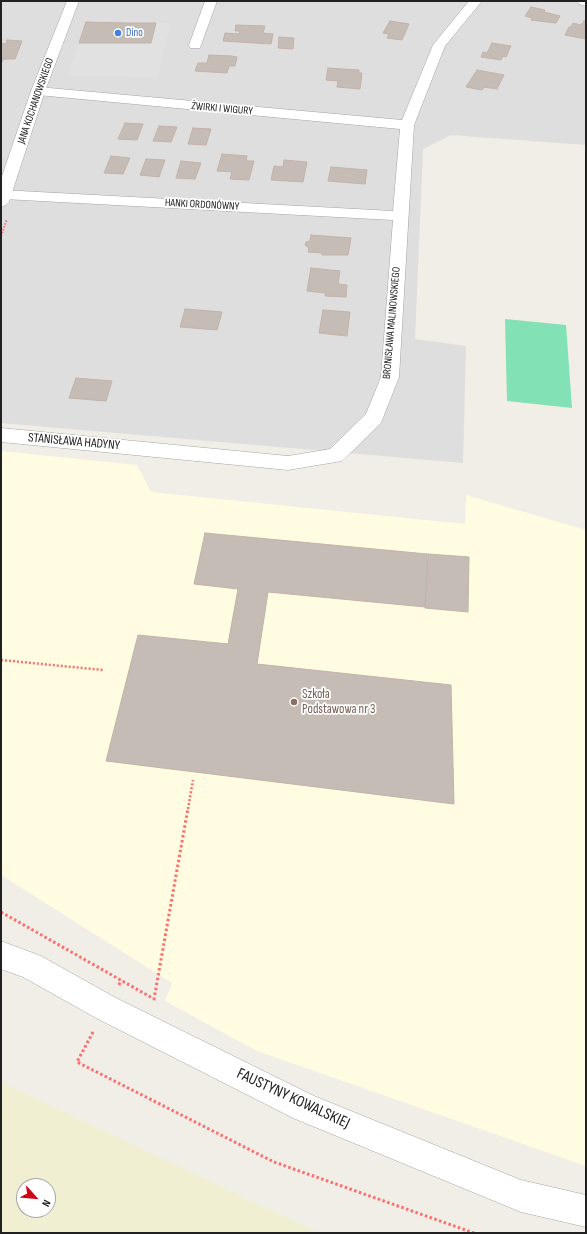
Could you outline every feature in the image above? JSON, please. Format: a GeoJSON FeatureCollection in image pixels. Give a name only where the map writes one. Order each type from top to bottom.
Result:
{"type":"FeatureCollection","features":[{"type":"Feature","properties":{"kind":"street","name":"JANA KOCHANOWSKIEGO"},"geometry":{"type":"LineString","coordinates":[[2,198],[38,92],[73,1]]}},
{"type":"Feature","properties":{"kind":"street"},"geometry":{"type":"LineString","coordinates":[[195,45],[211,1]]}},
{"type":"Feature","properties":{"kind":"street","name":"BRONISŁAWA MALINOWSKIEGO"},"geometry":{"type":"LineString","coordinates":[[147,449],[288,463],[335,456],[374,418],[390,377],[407,125],[440,45],[476,1]]}},
{"type":"Feature","properties":{"kind":"street","name":"ŻWIRKI I WIGURY"},"geometry":{"type":"LineString","coordinates":[[38,92],[407,125]]}},
{"type":"Feature","properties":{"kind":"street","name":"HANKI ORDONÓWNY"},"geometry":{"type":"LineString","coordinates":[[2,198],[401,216]]}},
{"type":"Feature","properties":{"kind":"street","name":"STANISŁAWA HADYNY"},"geometry":{"type":"LineString","coordinates":[[1,435],[147,449]]}},
{"type":"Feature","properties":{"kind":"street","name":"FAUSTYNY KOWALSKIEJ"},"geometry":{"type":"LineString","coordinates":[[5,958],[31,966],[106,1008],[304,1107],[521,1196],[586,1211]]}},
{"type":"Feature","properties":{"kind":"path"},"geometry":{"type":"LineString","coordinates":[[1,660],[103,670]]}},
{"type":"Feature","properties":{"kind":"path"},"geometry":{"type":"LineString","coordinates":[[1,912],[154,999],[193,780]]}},
{"type":"Feature","properties":{"kind":"path"},"geometry":{"type":"LineString","coordinates":[[77,1062],[274,1162],[474,1233]]}},
{"type":"Feature","properties":{"kind":"shaded area"},"geometry":{"type":"Polygon","coordinates":[[[1,1],[586,1],[586,145],[451,135],[423,149],[415,339],[466,346],[463,463],[1,423],[1,1]]]}},
{"type":"Feature","properties":{"kind":"shaded area"},"geometry":{"type":"Polygon","coordinates":[[[156,23],[170,23],[158,77],[69,76],[79,42],[151,43],[156,23]]]}},
{"type":"Feature","properties":{"kind":"shaded area","name":"Szkoła Podstawowa nr 3"},"geometry":{"type":"Polygon","coordinates":[[[1,451],[137,465],[151,492],[465,524],[466,495],[586,530],[586,1166],[257,1051],[165,1001],[172,983],[1,875],[1,451]]]}},
{"type":"Feature","properties":{"kind":"green space"},"geometry":{"type":"Polygon","coordinates":[[[505,319],[566,325],[572,408],[507,401],[505,319]]]}},
{"type":"Feature","properties":{"kind":"green space"},"geometry":{"type":"Polygon","coordinates":[[[1,1082],[319,1233],[1,1233],[1,1082]]]}},
{"type":"Feature","properties":{"kind":"building"},"geometry":{"type":"Polygon","coordinates":[[[531,7],[545,10],[544,12],[560,16],[556,23],[531,20],[532,18],[525,16],[531,7]]]}},
{"type":"Feature","properties":{"kind":"building"},"geometry":{"type":"Polygon","coordinates":[[[390,21],[409,24],[402,40],[387,38],[389,34],[383,33],[390,21]]]}},
{"type":"Feature","properties":{"kind":"building"},"geometry":{"type":"Polygon","coordinates":[[[584,21],[586,22],[586,39],[565,35],[573,23],[581,25],[584,21]]]}},
{"type":"Feature","properties":{"kind":"building","name":"Dino"},"geometry":{"type":"Polygon","coordinates":[[[86,22],[156,23],[151,43],[79,43],[86,22]]]}},
{"type":"Feature","properties":{"kind":"building"},"geometry":{"type":"Polygon","coordinates":[[[236,25],[265,26],[263,33],[273,34],[271,44],[223,41],[225,33],[239,34],[240,31],[235,31],[236,25]]]}},
{"type":"Feature","properties":{"kind":"building"},"geometry":{"type":"Polygon","coordinates":[[[279,37],[294,38],[293,49],[278,48],[279,37]]]}},
{"type":"Feature","properties":{"kind":"building"},"geometry":{"type":"Polygon","coordinates":[[[7,40],[22,41],[15,59],[4,59],[1,63],[1,43],[6,44],[7,40]]]}},
{"type":"Feature","properties":{"kind":"building"},"geometry":{"type":"Polygon","coordinates":[[[492,43],[511,46],[506,57],[503,56],[501,60],[481,57],[483,52],[487,53],[492,43]]]}},
{"type":"Feature","properties":{"kind":"building"},"geometry":{"type":"Polygon","coordinates":[[[209,55],[237,57],[235,66],[229,66],[227,73],[195,71],[198,63],[207,63],[209,55]]]}},
{"type":"Feature","properties":{"kind":"building"},"geometry":{"type":"Polygon","coordinates":[[[328,68],[359,70],[359,73],[362,73],[360,89],[337,87],[338,81],[326,80],[328,68]]]}},
{"type":"Feature","properties":{"kind":"building"},"geometry":{"type":"Polygon","coordinates":[[[477,70],[504,75],[497,89],[484,87],[482,90],[466,87],[477,70]]]}},
{"type":"Feature","properties":{"kind":"building"},"geometry":{"type":"Polygon","coordinates":[[[125,123],[143,124],[137,140],[118,139],[125,123]]]}},
{"type":"Feature","properties":{"kind":"building"},"geometry":{"type":"Polygon","coordinates":[[[159,126],[177,127],[171,142],[153,141],[159,126]]]}},
{"type":"Feature","properties":{"kind":"building"},"geometry":{"type":"Polygon","coordinates":[[[193,128],[211,129],[206,145],[188,144],[193,128]]]}},
{"type":"Feature","properties":{"kind":"building"},"geometry":{"type":"Polygon","coordinates":[[[222,154],[247,156],[246,161],[254,161],[249,180],[230,179],[232,172],[217,171],[222,154]]]}},
{"type":"Feature","properties":{"kind":"building"},"geometry":{"type":"Polygon","coordinates":[[[111,156],[130,158],[123,174],[104,173],[111,156]]]}},
{"type":"Feature","properties":{"kind":"building"},"geometry":{"type":"Polygon","coordinates":[[[146,159],[165,160],[159,177],[140,175],[146,159]]]}},
{"type":"Feature","properties":{"kind":"building"},"geometry":{"type":"Polygon","coordinates":[[[284,160],[307,162],[303,182],[271,180],[274,166],[283,167],[284,160]]]}},
{"type":"Feature","properties":{"kind":"building"},"geometry":{"type":"Polygon","coordinates":[[[181,161],[201,163],[195,179],[176,178],[181,161]]]}},
{"type":"Feature","properties":{"kind":"building"},"geometry":{"type":"Polygon","coordinates":[[[331,167],[367,170],[365,184],[328,181],[331,167]]]}},
{"type":"Feature","properties":{"kind":"building"},"geometry":{"type":"Polygon","coordinates":[[[311,235],[351,238],[348,255],[322,255],[322,253],[308,252],[309,248],[305,245],[306,242],[310,241],[311,235]]]}},
{"type":"Feature","properties":{"kind":"building"},"geometry":{"type":"Polygon","coordinates":[[[311,268],[340,271],[338,284],[347,285],[346,297],[325,296],[325,293],[307,291],[311,268]]]}},
{"type":"Feature","properties":{"kind":"building"},"geometry":{"type":"Polygon","coordinates":[[[185,309],[222,312],[217,330],[180,327],[185,309]]]}},
{"type":"Feature","properties":{"kind":"building"},"geometry":{"type":"Polygon","coordinates":[[[323,310],[350,312],[347,336],[319,333],[323,310]]]}},
{"type":"Feature","properties":{"kind":"building"},"geometry":{"type":"Polygon","coordinates":[[[76,378],[112,381],[106,401],[69,398],[76,378]]]}},
{"type":"Feature","properties":{"kind":"building"},"geometry":{"type":"Polygon","coordinates":[[[205,533],[427,554],[425,607],[268,592],[257,664],[451,685],[454,804],[106,761],[138,635],[228,644],[238,589],[194,584],[205,533]]]}},
{"type":"Feature","properties":{"kind":"building"},"geometry":{"type":"Polygon","coordinates":[[[428,554],[469,557],[468,612],[425,608],[428,554]]]}},
{"type":"Feature","properties":{"kind":"place","name":"Dino"},"geometry":{"type":"Point","coordinates":[118,33]}},
{"type":"Feature","properties":{"kind":"place","name":"Szkoła Podstawowa nr 3"},"geometry":{"type":"Point","coordinates":[294,702]}}]}
